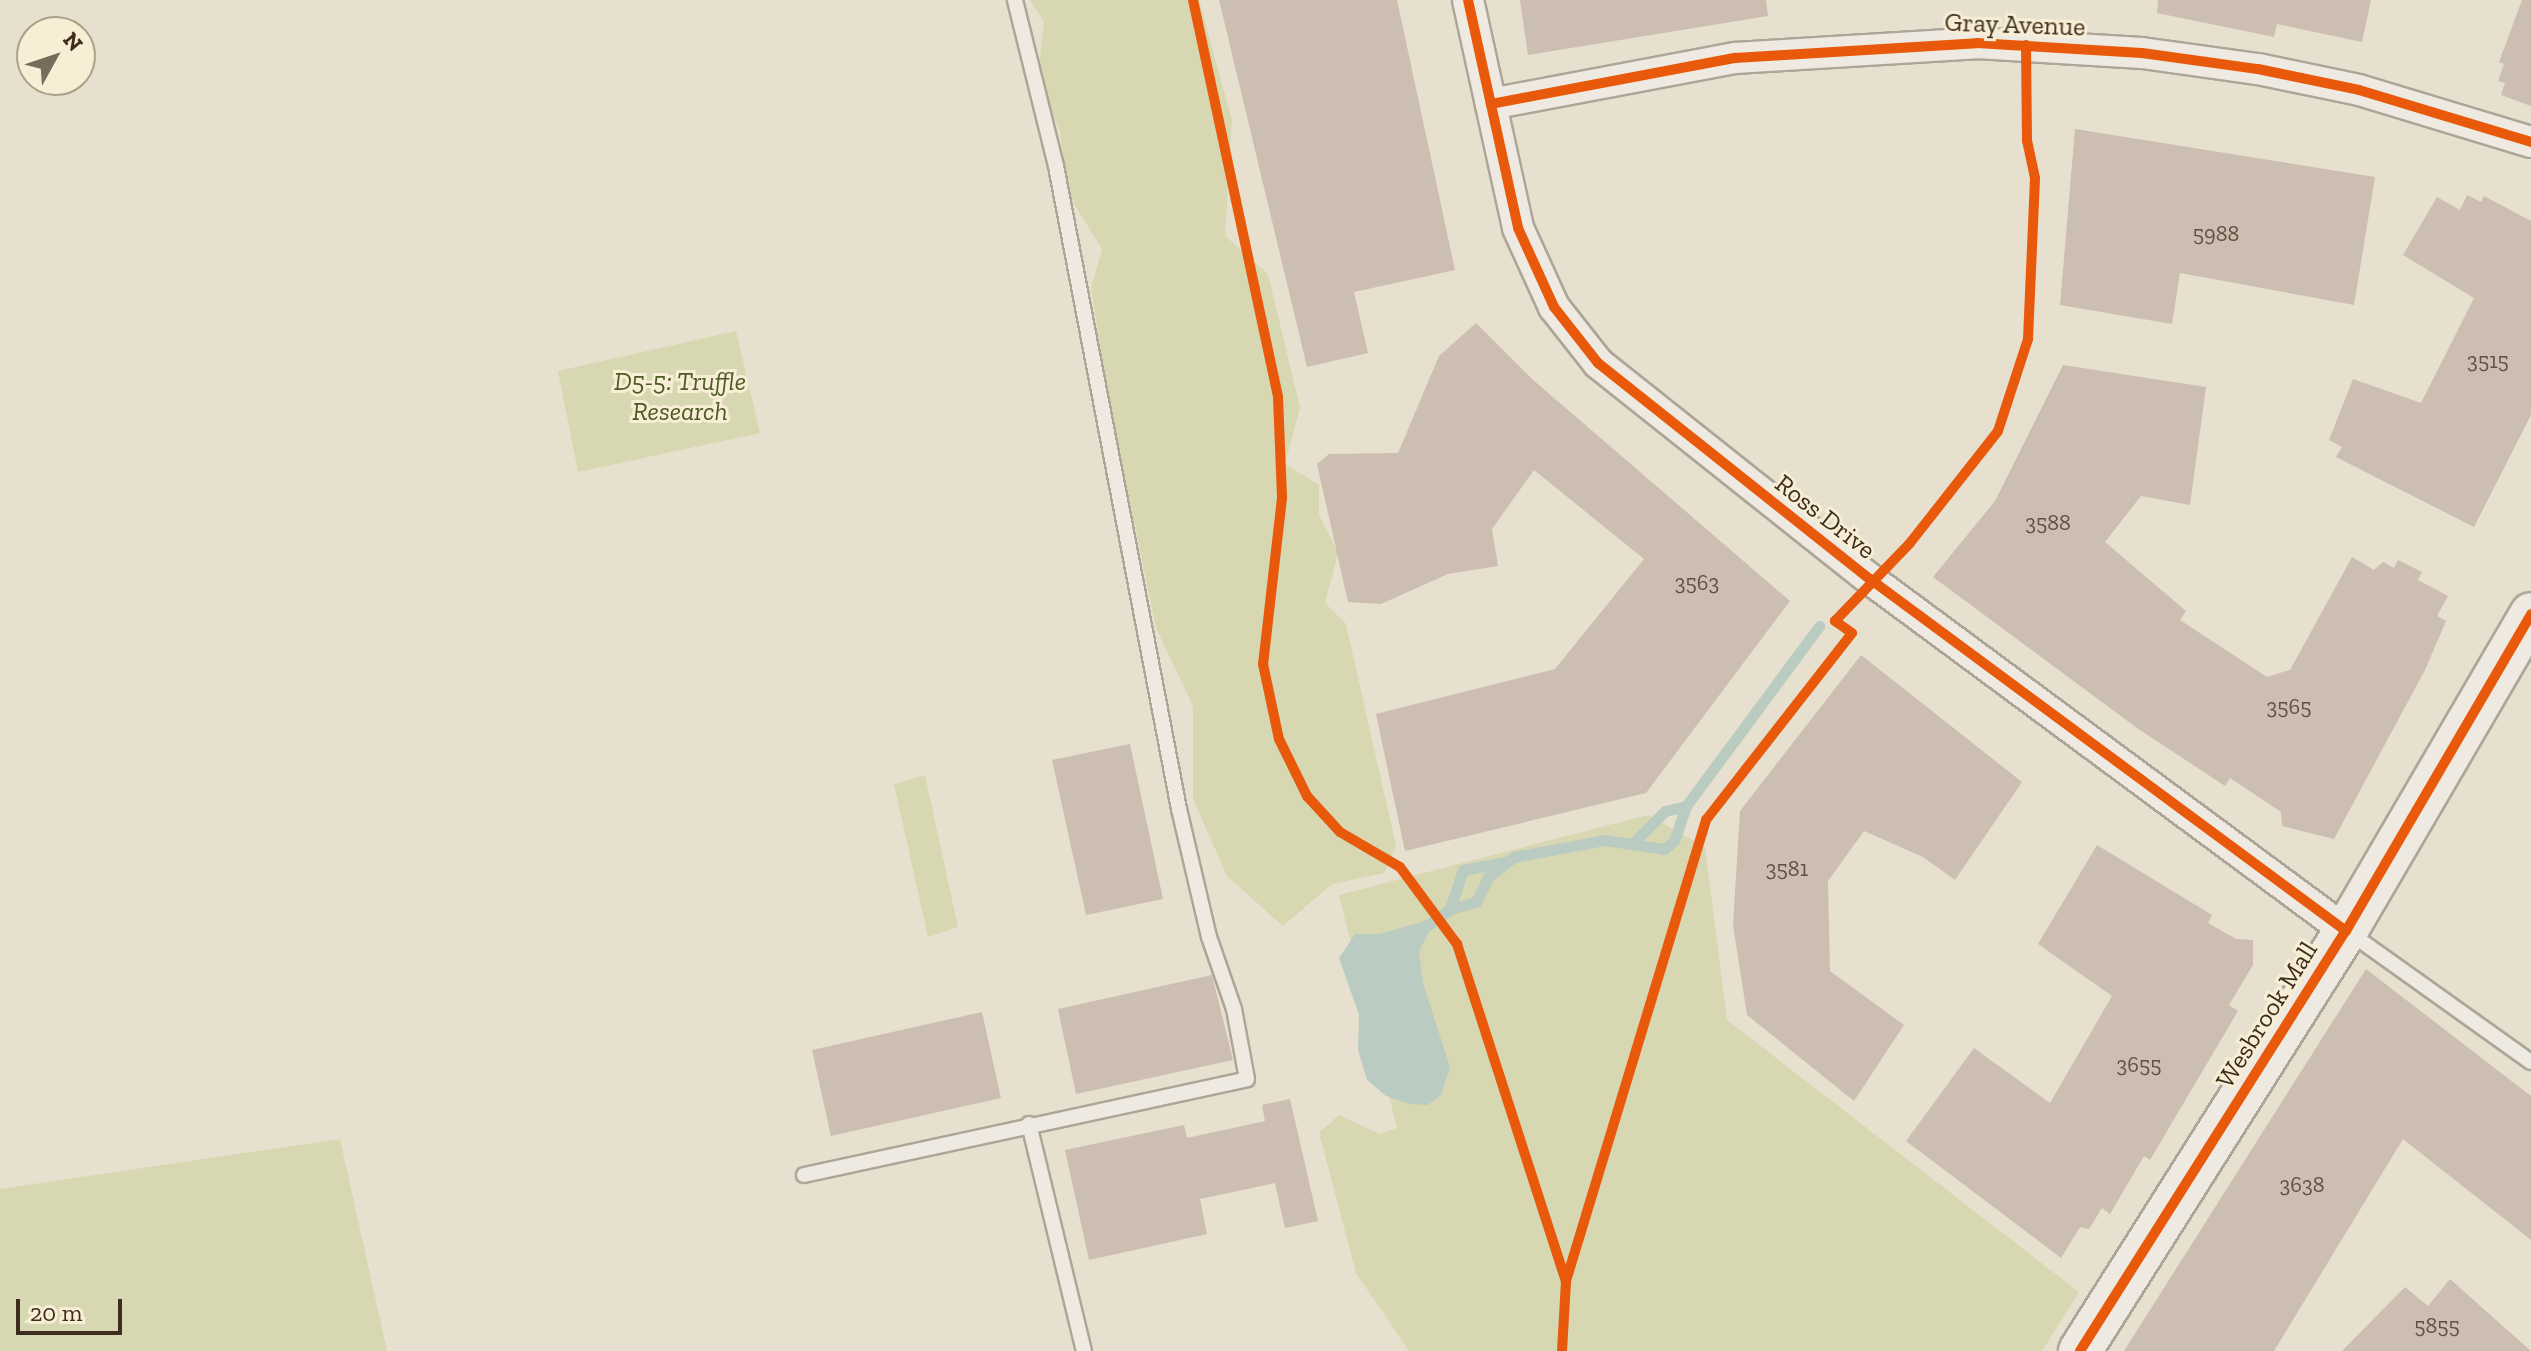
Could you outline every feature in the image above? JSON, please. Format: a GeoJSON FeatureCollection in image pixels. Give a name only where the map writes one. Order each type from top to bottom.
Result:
{"type":"FeatureCollection","features":[{"type":"Feature","properties":{"kind":"street","name":"Ross Drive"},"geometry":{"type":"LineString","coordinates":[[1468,0],[1518,228],[1554,307],[1598,363],[1870,579],[2346,931]]}},
{"type":"Feature","properties":{"kind":"street","name":"Gray Avenue"},"geometry":{"type":"LineString","coordinates":[[1491,104],[1735,58],[1977,43],[2142,53],[2258,69],[2359,90],[2531,142]]}},
{"type":"Feature","properties":{"kind":"street","name":"Wesbrook Mall"},"geometry":{"type":"LineString","coordinates":[[2088,1348],[2346,931],[2531,614]]}},
{"type":"Feature","properties":{"kind":"lane"},"geometry":{"type":"LineString","coordinates":[[804,1175],[1247,1079],[1234,1009],[1209,937],[1179,809],[1056,166],[1015,0]]}},
{"type":"Feature","properties":{"kind":"lane"},"geometry":{"type":"LineString","coordinates":[[2346,931],[2531,1062]]}},
{"type":"Feature","properties":{"kind":"lane"},"geometry":{"type":"LineString","coordinates":[[1029,1124],[1084,1351]]}},
{"type":"Feature","properties":{"kind":"green space"},"geometry":{"type":"Polygon","coordinates":[[[1030,0],[1199,0],[1232,120],[1225,236],[1268,274],[1300,408],[1285,464],[1319,485],[1319,515],[1338,553],[1325,603],[1346,624],[1396,846],[1384,873],[1332,884],[1283,926],[1227,876],[1193,799],[1193,706],[1156,628],[1106,385],[1091,288],[1102,249],[1068,194],[1060,131],[1038,76],[1044,22],[1030,0]]]}},
{"type":"Feature","properties":{"kind":"green space","name":"D5-5: Truffle Research"},"geometry":{"type":"Polygon","coordinates":[[[736,331],[760,433],[578,472],[558,371],[736,331]]]}},
{"type":"Feature","properties":{"kind":"green space"},"geometry":{"type":"Polygon","coordinates":[[[925,775],[958,927],[928,937],[894,784],[925,775]]]}},
{"type":"Feature","properties":{"kind":"green space"},"geometry":{"type":"Polygon","coordinates":[[[1648,815],[1705,847],[1727,1020],[2079,1292],[2042,1351],[1409,1351],[1356,1273],[1319,1133],[1339,1115],[1380,1134],[1397,1128],[1339,895],[1648,815]]]}},
{"type":"Feature","properties":{"kind":"green space"},"geometry":{"type":"Polygon","coordinates":[[[340,1139],[387,1351],[0,1351],[0,1189],[340,1139]]]}},
{"type":"Feature","properties":{"kind":"shaded area"},"geometry":{"type":"Polygon","coordinates":[[[1425,921],[1431,928],[1419,951],[1423,983],[1450,1067],[1441,1095],[1428,1105],[1410,1104],[1386,1096],[1367,1080],[1358,1050],[1359,1015],[1339,958],[1355,934],[1379,934],[1425,921]]]}},
{"type":"Feature","properties":{"kind":"building"},"geometry":{"type":"Polygon","coordinates":[[[1219,0],[1397,0],[1455,270],[1354,292],[1368,353],[1307,367],[1219,0]]]}},
{"type":"Feature","properties":{"kind":"building"},"geometry":{"type":"Polygon","coordinates":[[[1520,0],[1766,0],[1768,16],[1528,55],[1520,0]]]}},
{"type":"Feature","properties":{"kind":"building"},"geometry":{"type":"Polygon","coordinates":[[[2158,0],[2371,0],[2362,42],[2277,24],[2274,37],[2157,13],[2158,0]]]}},
{"type":"Feature","properties":{"kind":"building"},"geometry":{"type":"Polygon","coordinates":[[[2522,0],[2531,0],[2531,106],[2501,95],[2505,83],[2498,81],[2504,64],[2499,62],[2522,0]]]}},
{"type":"Feature","properties":{"kind":"building"},"geometry":{"type":"Polygon","coordinates":[[[2075,129],[2375,177],[2354,305],[2180,273],[2172,324],[2060,305],[2075,129]]]}},
{"type":"Feature","properties":{"kind":"building"},"geometry":{"type":"Polygon","coordinates":[[[2467,195],[2481,202],[2484,196],[2531,221],[2531,415],[2474,527],[2336,457],[2342,447],[2329,440],[2353,379],[2421,403],[2474,298],[2403,255],[2437,197],[2460,210],[2467,195]]]}},
{"type":"Feature","properties":{"kind":"building"},"geometry":{"type":"Polygon","coordinates":[[[1476,323],[1532,379],[1790,601],[1646,793],[1405,851],[1376,714],[1555,669],[1644,559],[1534,470],[1492,529],[1498,566],[1448,574],[1381,604],[1348,602],[1317,464],[1329,454],[1398,453],[1439,356],[1476,323]]]}},
{"type":"Feature","properties":{"kind":"building"},"geometry":{"type":"Polygon","coordinates":[[[2063,365],[2206,387],[2190,505],[2141,496],[2105,542],[2186,611],[2180,620],[2267,677],[2290,670],[2352,557],[2374,570],[2383,562],[2394,568],[2398,560],[2422,572],[2418,580],[2448,596],[2437,616],[2446,621],[2425,670],[2334,839],[2282,826],[2281,812],[2230,778],[2225,786],[2137,728],[1933,577],[1995,501],[2063,365]]]}},
{"type":"Feature","properties":{"kind":"building"},"geometry":{"type":"Polygon","coordinates":[[[1861,655],[2022,782],[1955,880],[1923,857],[1864,831],[1828,881],[1830,971],[1904,1025],[1854,1101],[1747,1015],[1733,925],[1740,811],[1861,655]]]}},
{"type":"Feature","properties":{"kind":"building"},"geometry":{"type":"Polygon","coordinates":[[[1130,744],[1163,899],[1086,915],[1052,760],[1130,744]]]}},
{"type":"Feature","properties":{"kind":"building"},"geometry":{"type":"Polygon","coordinates":[[[2097,845],[2212,915],[2208,923],[2236,939],[2253,940],[2253,965],[2229,1005],[2238,1011],[2150,1160],[2144,1156],[2110,1214],[2102,1208],[2089,1229],[2080,1227],[2061,1258],[1906,1141],[1974,1048],[2050,1103],[2112,996],[2038,944],[2097,845]]]}},
{"type":"Feature","properties":{"kind":"building"},"geometry":{"type":"Polygon","coordinates":[[[2366,969],[2531,1096],[2531,1240],[2403,1139],[2274,1351],[2124,1351],[2366,969]]]}},
{"type":"Feature","properties":{"kind":"building"},"geometry":{"type":"Polygon","coordinates":[[[1212,975],[1233,1060],[1076,1094],[1058,1009],[1212,975]]]}},
{"type":"Feature","properties":{"kind":"building"},"geometry":{"type":"Polygon","coordinates":[[[982,1012],[1001,1098],[831,1136],[812,1050],[982,1012]]]}},
{"type":"Feature","properties":{"kind":"building"},"geometry":{"type":"Polygon","coordinates":[[[1290,1099],[1318,1221],[1285,1228],[1275,1183],[1200,1199],[1207,1234],[1089,1260],[1065,1150],[1184,1125],[1187,1138],[1265,1121],[1262,1105],[1290,1099]]]}},
{"type":"Feature","properties":{"kind":"building"},"geometry":{"type":"Polygon","coordinates":[[[2450,1279],[2531,1351],[2342,1351],[2405,1287],[2428,1306],[2450,1279]]]}},
{"type":"Feature","properties":{"kind":"waterway"},"geometry":{"type":"LineString","coordinates":[[1428,925],[1450,909],[1476,902],[1488,877],[1514,857],[1605,840],[1664,849],[1674,841],[1686,806],[1819,626]]}},
{"type":"Feature","properties":{"kind":"waterway"},"geometry":{"type":"LineString","coordinates":[[1634,842],[1665,811],[1686,806]]}},
{"type":"Feature","properties":{"kind":"waterway"},"geometry":{"type":"LineString","coordinates":[[1450,909],[1463,870],[1506,862]]}},
{"type":"Feature","properties":{"kind":"cycle path"},"geometry":{"type":"LineString","coordinates":[[1193,0],[1278,397],[1282,498],[1263,664],[1279,739],[1307,796],[1340,832],[1400,867],[1457,944],[1566,1281]]}},
{"type":"Feature","properties":{"kind":"cycle path"},"geometry":{"type":"LineString","coordinates":[[1468,0],[1518,228],[1554,307],[1598,363],[1870,579],[2346,931]]}},
{"type":"Feature","properties":{"kind":"cycle path"},"geometry":{"type":"LineString","coordinates":[[1491,104],[1735,58],[1977,43],[2142,53],[2258,69],[2359,90],[2531,142]]}},
{"type":"Feature","properties":{"kind":"cycle path"},"geometry":{"type":"LineString","coordinates":[[1562,1351],[1566,1281],[1706,820],[1852,633],[1835,621],[1910,543],[1998,431],[2028,339],[2035,178],[2027,141],[2026,45]]}},
{"type":"Feature","properties":{"kind":"cycle path"},"geometry":{"type":"LineString","coordinates":[[2080,1351],[2346,931],[2531,614]]}}]}
